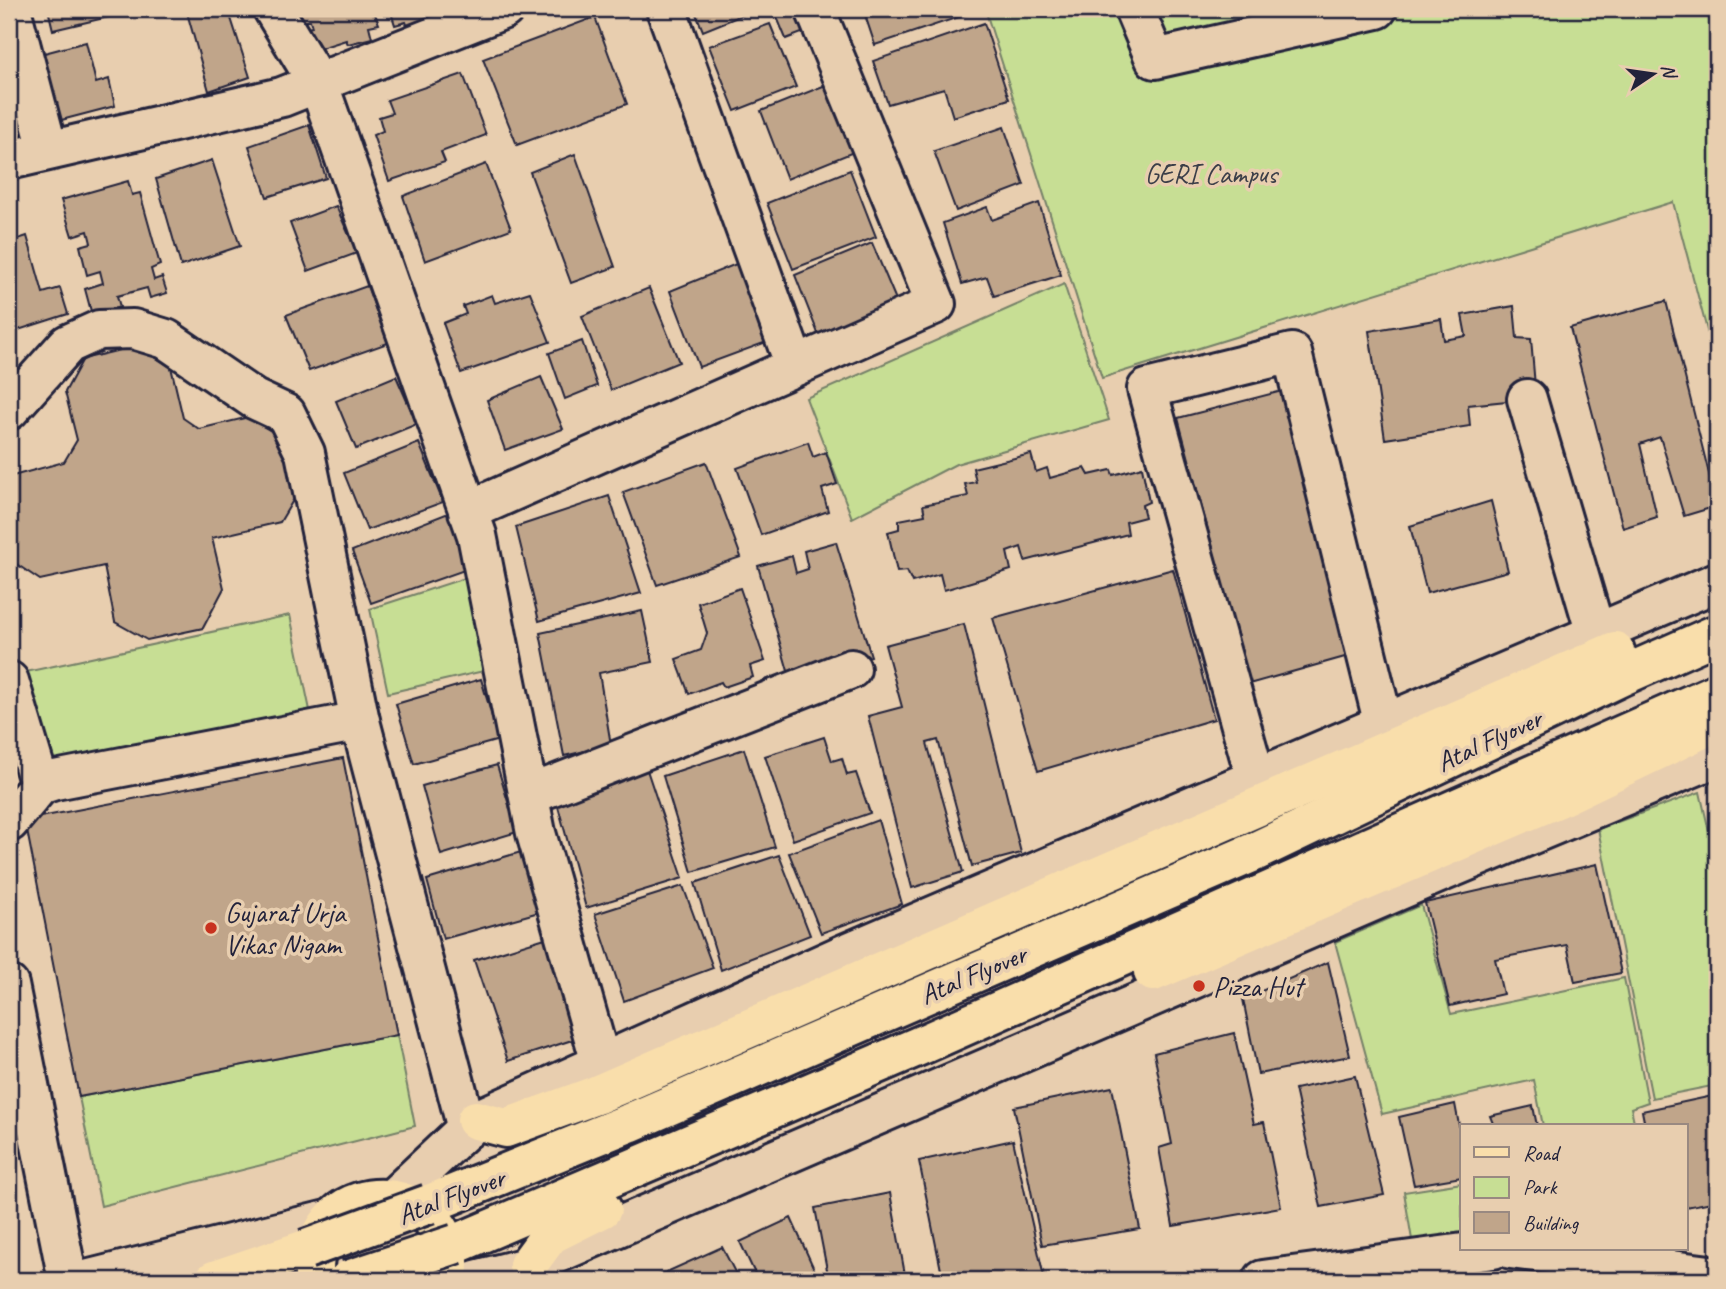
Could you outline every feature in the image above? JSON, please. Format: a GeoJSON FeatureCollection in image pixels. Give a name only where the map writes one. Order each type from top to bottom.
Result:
{"type":"FeatureCollection","features":[{"type":"Feature","properties":{"kind":"main road"},"geometry":{"type":"LineString","coordinates":[[472,1124],[506,1128],[621,1084],[1702,612],[1717,614]]}},
{"type":"Feature","properties":{"kind":"main road","name":"Atal Flyover"},"geometry":{"type":"LineString","coordinates":[[214,1280],[491,1182],[616,1129],[1254,852],[1622,676],[1717,634]]}},
{"type":"Feature","properties":{"kind":"main road","name":"Atal Flyover"},"geometry":{"type":"LineString","coordinates":[[348,1280],[463,1242],[963,1026],[1717,693]]}},
{"type":"Feature","properties":{"kind":"main road"},"geometry":{"type":"LineString","coordinates":[[528,1265],[550,1235],[572,1222],[1559,798],[1717,722]]}},
{"type":"Feature","properties":{"kind":"main road"},"geometry":{"type":"LineString","coordinates":[[314,1280],[316,1248],[331,1219],[348,1205],[369,1198],[393,1198],[411,1204],[429,1216],[442,1234],[448,1255],[447,1280]]}},
{"type":"Feature","properties":{"kind":"street"},"geometry":{"type":"LineString","coordinates":[[11,9],[48,149]]}},
{"type":"Feature","properties":{"kind":"street"},"geometry":{"type":"LineString","coordinates":[[273,9],[319,85],[477,535],[529,795],[601,1063]]}},
{"type":"Feature","properties":{"kind":"street"},"geometry":{"type":"LineString","coordinates":[[9,160],[282,97],[319,85],[504,9]]}},
{"type":"Feature","properties":{"kind":"street"},"geometry":{"type":"LineString","coordinates":[[666,9],[794,366]]}},
{"type":"Feature","properties":{"kind":"street"},"geometry":{"type":"LineString","coordinates":[[468,511],[936,304],[815,9]]}},
{"type":"Feature","properties":{"kind":"street"},"geometry":{"type":"LineString","coordinates":[[1134,9],[1155,59],[1377,9]]}},
{"type":"Feature","properties":{"kind":"street"},"geometry":{"type":"LineString","coordinates":[[9,410],[68,344],[99,330],[133,329],[166,339],[254,399],[286,414],[305,453],[360,721],[472,1124]]}},
{"type":"Feature","properties":{"kind":"street"},"geometry":{"type":"LineString","coordinates":[[1256,779],[1147,388],[1292,353],[1384,725]]}},
{"type":"Feature","properties":{"kind":"street"},"geometry":{"type":"LineString","coordinates":[[1527,399],[1596,634]]}},
{"type":"Feature","properties":{"kind":"street"},"geometry":{"type":"LineString","coordinates":[[393,1198],[472,1124],[601,1063],[844,954],[1717,582]]}},
{"type":"Feature","properties":{"kind":"street"},"geometry":{"type":"LineString","coordinates":[[529,795],[851,669]]}},
{"type":"Feature","properties":{"kind":"street"},"geometry":{"type":"LineString","coordinates":[[9,681],[40,785]]}},
{"type":"Feature","properties":{"kind":"street"},"geometry":{"type":"LineString","coordinates":[[9,822],[40,785],[360,721]]}},
{"type":"Feature","properties":{"kind":"street"},"geometry":{"type":"LineString","coordinates":[[476,1280],[528,1265],[1717,757]]}},
{"type":"Feature","properties":{"kind":"street"},"geometry":{"type":"LineString","coordinates":[[9,985],[68,1280]]}},
{"type":"Feature","properties":{"kind":"street"},"geometry":{"type":"LineString","coordinates":[[86,1280],[331,1219]]}},
{"type":"Feature","properties":{"kind":"street"},"geometry":{"type":"LineString","coordinates":[[1263,1280],[1420,1270],[1490,1250]]}},
{"type":"Feature","properties":{"kind":"street"},"geometry":{"type":"LineString","coordinates":[[1519,1250],[1717,1276]]}},
{"type":"Feature","properties":{"kind":"green space","name":"GERI Campus"},"geometry":{"type":"Polygon","coordinates":[[[985,9],[1717,9],[1717,368],[1673,202],[1102,378],[985,9]]]}},
{"type":"Feature","properties":{"kind":"green space"},"geometry":{"type":"Polygon","coordinates":[[[1064,284],[1109,420],[956,464],[852,518],[806,398],[1064,284]]]}},
{"type":"Feature","properties":{"kind":"green space"},"geometry":{"type":"Polygon","coordinates":[[[474,575],[488,670],[388,693],[370,609],[474,575]]]}},
{"type":"Feature","properties":{"kind":"green space"},"geometry":{"type":"Polygon","coordinates":[[[290,615],[312,720],[49,772],[26,672],[290,615]]]}},
{"type":"Feature","properties":{"kind":"green space"},"geometry":{"type":"Polygon","coordinates":[[[1700,792],[1717,866],[1717,1085],[1652,1098],[1598,829],[1700,792]]]}},
{"type":"Feature","properties":{"kind":"green space"},"geometry":{"type":"Polygon","coordinates":[[[1421,905],[1451,1014],[1624,978],[1648,1102],[1631,1108],[1635,1124],[1543,1124],[1534,1080],[1382,1114],[1335,942],[1421,905]]]}},
{"type":"Feature","properties":{"kind":"green space"},"geometry":{"type":"Polygon","coordinates":[[[397,1035],[415,1126],[101,1206],[79,1097],[397,1035]]]}},
{"type":"Feature","properties":{"kind":"green space"},"geometry":{"type":"Polygon","coordinates":[[[1460,1183],[1460,1242],[1413,1246],[1404,1192],[1460,1183]]]}},
{"type":"Feature","properties":{"kind":"building"},"geometry":{"type":"Polygon","coordinates":[[[48,9],[119,9],[121,14],[53,30],[48,9]]]}},
{"type":"Feature","properties":{"kind":"building"},"geometry":{"type":"Polygon","coordinates":[[[186,9],[228,9],[250,77],[209,91],[186,9]]]}},
{"type":"Feature","properties":{"kind":"building"},"geometry":{"type":"Polygon","coordinates":[[[295,9],[373,9],[379,24],[369,26],[372,38],[348,44],[346,40],[311,51],[303,29],[312,27],[310,20],[300,23],[295,9]]]}},
{"type":"Feature","properties":{"kind":"building"},"geometry":{"type":"Polygon","coordinates":[[[390,9],[442,9],[444,15],[408,27],[406,22],[395,25],[390,9]]]}},
{"type":"Feature","properties":{"kind":"building"},"geometry":{"type":"Polygon","coordinates":[[[694,9],[757,9],[703,31],[694,9]]]}},
{"type":"Feature","properties":{"kind":"building"},"geometry":{"type":"Polygon","coordinates":[[[807,9],[815,28],[786,39],[774,10],[807,9]]]}},
{"type":"Feature","properties":{"kind":"building"},"geometry":{"type":"Polygon","coordinates":[[[863,9],[976,9],[977,11],[875,45],[863,9]]]}},
{"type":"Feature","properties":{"kind":"building"},"geometry":{"type":"Polygon","coordinates":[[[595,17],[627,104],[517,145],[483,59],[595,17]]]}},
{"type":"Feature","properties":{"kind":"building"},"geometry":{"type":"Polygon","coordinates":[[[984,23],[1009,99],[953,117],[944,88],[888,104],[873,61],[984,23]]]}},
{"type":"Feature","properties":{"kind":"building"},"geometry":{"type":"Polygon","coordinates":[[[770,24],[796,87],[735,111],[709,46],[770,24]]]}},
{"type":"Feature","properties":{"kind":"building"},"geometry":{"type":"Polygon","coordinates":[[[86,42],[96,83],[109,79],[115,106],[50,123],[33,56],[86,42]]]}},
{"type":"Feature","properties":{"kind":"building"},"geometry":{"type":"Polygon","coordinates":[[[463,74],[486,135],[441,152],[445,162],[389,181],[373,135],[383,131],[379,117],[392,113],[387,100],[463,74]]]}},
{"type":"Feature","properties":{"kind":"building"},"geometry":{"type":"Polygon","coordinates":[[[833,82],[861,149],[787,179],[761,111],[833,82]]]}},
{"type":"Feature","properties":{"kind":"building"},"geometry":{"type":"Polygon","coordinates":[[[309,125],[326,178],[267,197],[249,146],[309,125]]]}},
{"type":"Feature","properties":{"kind":"building"},"geometry":{"type":"Polygon","coordinates":[[[1004,127],[1024,185],[956,211],[934,151],[1004,127]]]}},
{"type":"Feature","properties":{"kind":"building"},"geometry":{"type":"Polygon","coordinates":[[[575,154],[615,267],[571,283],[530,172],[575,154]]]}},
{"type":"Feature","properties":{"kind":"building"},"geometry":{"type":"Polygon","coordinates":[[[212,160],[240,246],[181,266],[156,179],[212,160]]]}},
{"type":"Feature","properties":{"kind":"building"},"geometry":{"type":"Polygon","coordinates":[[[486,164],[511,229],[425,261],[403,196],[486,164]]]}},
{"type":"Feature","properties":{"kind":"building"},"geometry":{"type":"Polygon","coordinates":[[[850,170],[876,237],[793,269],[767,203],[850,170]]]}},
{"type":"Feature","properties":{"kind":"building"},"geometry":{"type":"Polygon","coordinates":[[[128,181],[132,195],[140,193],[160,265],[151,269],[154,280],[162,277],[167,293],[150,298],[147,288],[117,296],[120,307],[92,315],[85,289],[103,283],[100,271],[87,275],[80,246],[91,243],[88,231],[72,236],[61,200],[128,181]]]}},
{"type":"Feature","properties":{"kind":"building"},"geometry":{"type":"Polygon","coordinates":[[[1039,203],[1061,275],[994,296],[987,277],[962,284],[943,223],[987,207],[992,220],[1039,203]]]}},
{"type":"Feature","properties":{"kind":"building"},"geometry":{"type":"Polygon","coordinates":[[[336,206],[357,253],[308,271],[290,223],[336,206]]]}},
{"type":"Feature","properties":{"kind":"building"},"geometry":{"type":"Polygon","coordinates":[[[27,236],[43,293],[60,288],[68,314],[12,332],[9,321],[9,242],[27,236]]]}},
{"type":"Feature","properties":{"kind":"building"},"geometry":{"type":"Polygon","coordinates":[[[872,243],[899,307],[821,341],[795,275],[872,243]]]}},
{"type":"Feature","properties":{"kind":"building"},"geometry":{"type":"Polygon","coordinates":[[[741,262],[772,340],[699,367],[670,291],[741,262]]]}},
{"type":"Feature","properties":{"kind":"building"},"geometry":{"type":"Polygon","coordinates":[[[367,286],[388,343],[309,371],[286,315],[367,286]]]}},
{"type":"Feature","properties":{"kind":"building"},"geometry":{"type":"Polygon","coordinates":[[[649,288],[679,362],[611,390],[582,316],[649,288]]]}},
{"type":"Feature","properties":{"kind":"building"},"geometry":{"type":"Polygon","coordinates":[[[530,292],[550,342],[461,373],[443,323],[466,314],[463,306],[492,295],[495,303],[530,292]]]}},
{"type":"Feature","properties":{"kind":"building"},"geometry":{"type":"Polygon","coordinates":[[[1666,301],[1717,506],[1684,516],[1660,437],[1640,444],[1657,517],[1623,528],[1570,328],[1666,301]]]}},
{"type":"Feature","properties":{"kind":"building"},"geometry":{"type":"Polygon","coordinates":[[[1514,306],[1517,338],[1531,339],[1536,398],[1468,405],[1470,426],[1385,439],[1369,331],[1441,319],[1444,340],[1466,336],[1462,315],[1514,306]]]}},
{"type":"Feature","properties":{"kind":"building"},"geometry":{"type":"Polygon","coordinates":[[[582,341],[597,386],[565,399],[549,353],[582,341]]]}},
{"type":"Feature","properties":{"kind":"building"},"geometry":{"type":"Polygon","coordinates":[[[137,346],[171,367],[183,418],[199,429],[249,417],[288,442],[301,487],[280,522],[212,538],[224,588],[203,628],[147,640],[115,622],[104,566],[40,580],[9,559],[9,477],[64,462],[77,440],[65,392],[83,359],[137,346]]]}},
{"type":"Feature","properties":{"kind":"building"},"geometry":{"type":"Polygon","coordinates":[[[396,376],[417,424],[356,449],[336,401],[396,376]]]}},
{"type":"Feature","properties":{"kind":"building"},"geometry":{"type":"Polygon","coordinates":[[[541,377],[563,429],[505,450],[487,400],[541,377]]]}},
{"type":"Feature","properties":{"kind":"building"},"geometry":{"type":"Polygon","coordinates":[[[1286,390],[1359,653],[1249,684],[1178,418],[1286,390]]]}},
{"type":"Feature","properties":{"kind":"building"},"geometry":{"type":"Polygon","coordinates":[[[808,442],[813,457],[826,452],[837,484],[822,489],[828,511],[761,535],[737,468],[808,442]]]}},
{"type":"Feature","properties":{"kind":"building"},"geometry":{"type":"Polygon","coordinates":[[[419,443],[443,502],[367,530],[344,473],[419,443]]]}},
{"type":"Feature","properties":{"kind":"building"},"geometry":{"type":"Polygon","coordinates":[[[1031,454],[1036,472],[1047,468],[1050,478],[1085,468],[1089,475],[1111,470],[1113,475],[1142,467],[1149,502],[1142,505],[1145,517],[1126,522],[1128,534],[1025,561],[1021,547],[1007,552],[1011,570],[944,590],[940,574],[912,582],[907,571],[897,572],[888,532],[899,529],[899,520],[925,515],[923,505],[968,496],[965,484],[976,482],[973,468],[1031,454]]]}},
{"type":"Feature","properties":{"kind":"building"},"geometry":{"type":"Polygon","coordinates":[[[706,462],[741,557],[657,585],[623,492],[706,462]]]}},
{"type":"Feature","properties":{"kind":"building"},"geometry":{"type":"Polygon","coordinates":[[[609,496],[641,593],[539,621],[516,527],[609,496]]]}},
{"type":"Feature","properties":{"kind":"building"},"geometry":{"type":"Polygon","coordinates":[[[1491,501],[1508,571],[1427,593],[1410,526],[1491,501]]]}},
{"type":"Feature","properties":{"kind":"building"},"geometry":{"type":"Polygon","coordinates":[[[456,510],[476,566],[371,603],[352,551],[456,510]]]}},
{"type":"Feature","properties":{"kind":"building"},"geometry":{"type":"Polygon","coordinates":[[[836,542],[871,656],[790,678],[758,566],[792,556],[796,573],[808,569],[804,551],[836,542]]]}},
{"type":"Feature","properties":{"kind":"building"},"geometry":{"type":"Polygon","coordinates":[[[1173,569],[1214,719],[1038,771],[993,618],[1173,569]]]}},
{"type":"Feature","properties":{"kind":"building"},"geometry":{"type":"Polygon","coordinates":[[[740,588],[765,661],[750,666],[753,677],[724,687],[721,682],[689,694],[676,659],[701,650],[707,633],[698,603],[740,588]]]}},
{"type":"Feature","properties":{"kind":"building"},"geometry":{"type":"Polygon","coordinates":[[[642,611],[653,662],[599,673],[611,745],[564,756],[540,633],[642,611]]]}},
{"type":"Feature","properties":{"kind":"building"},"geometry":{"type":"Polygon","coordinates":[[[964,624],[1021,853],[972,866],[938,740],[927,743],[963,872],[912,888],[868,716],[902,707],[885,645],[964,624]]]}},
{"type":"Feature","properties":{"kind":"building"},"geometry":{"type":"Polygon","coordinates":[[[481,679],[499,740],[414,764],[396,704],[481,679]]]}},
{"type":"Feature","properties":{"kind":"building"},"geometry":{"type":"Polygon","coordinates":[[[824,737],[832,761],[842,758],[847,775],[856,773],[870,813],[793,840],[765,756],[824,737]]]}},
{"type":"Feature","properties":{"kind":"building"},"geometry":{"type":"Polygon","coordinates":[[[744,749],[775,847],[692,872],[663,776],[744,749]]]}},
{"type":"Feature","properties":{"kind":"building","name":"Gujarat Urja Vikas Nigam"},"geometry":{"type":"Polygon","coordinates":[[[343,758],[397,1035],[79,1097],[25,820],[343,758]]]}},
{"type":"Feature","properties":{"kind":"building"},"geometry":{"type":"Polygon","coordinates":[[[497,765],[517,832],[441,855],[422,786],[497,765]]]}},
{"type":"Feature","properties":{"kind":"building"},"geometry":{"type":"Polygon","coordinates":[[[647,770],[683,878],[586,908],[556,799],[647,770]]]}},
{"type":"Feature","properties":{"kind":"building"},"geometry":{"type":"Polygon","coordinates":[[[878,820],[902,904],[821,933],[789,853],[878,820]]]}},
{"type":"Feature","properties":{"kind":"building"},"geometry":{"type":"Polygon","coordinates":[[[521,852],[539,912],[443,939],[427,880],[521,852]]]}},
{"type":"Feature","properties":{"kind":"building"},"geometry":{"type":"Polygon","coordinates":[[[779,855],[810,935],[721,970],[695,883],[779,855]]]}},
{"type":"Feature","properties":{"kind":"building"},"geometry":{"type":"Polygon","coordinates":[[[1597,864],[1621,973],[1575,982],[1567,945],[1495,959],[1503,994],[1450,1006],[1425,903],[1597,864]]]}},
{"type":"Feature","properties":{"kind":"building"},"geometry":{"type":"Polygon","coordinates":[[[683,886],[713,968],[624,1001],[595,914],[683,886]]]}},
{"type":"Feature","properties":{"kind":"building"},"geometry":{"type":"Polygon","coordinates":[[[545,938],[578,1038],[508,1061],[474,960],[545,938]]]}},
{"type":"Feature","properties":{"kind":"building"},"geometry":{"type":"Polygon","coordinates":[[[1328,962],[1350,1056],[1258,1074],[1243,999],[1328,962]]]}},
{"type":"Feature","properties":{"kind":"building"},"geometry":{"type":"Polygon","coordinates":[[[1234,1033],[1254,1124],[1264,1122],[1281,1207],[1173,1226],[1159,1148],[1172,1144],[1154,1053],[1234,1033]]]}},
{"type":"Feature","properties":{"kind":"building"},"geometry":{"type":"Polygon","coordinates":[[[1355,1076],[1384,1195],[1321,1207],[1295,1089],[1355,1076]]]}},
{"type":"Feature","properties":{"kind":"building"},"geometry":{"type":"Polygon","coordinates":[[[1112,1087],[1140,1229],[1042,1245],[1014,1107],[1112,1087]]]}},
{"type":"Feature","properties":{"kind":"building"},"geometry":{"type":"Polygon","coordinates":[[[1717,1095],[1717,1201],[1688,1207],[1688,1124],[1645,1124],[1642,1111],[1717,1095]]]}},
{"type":"Feature","properties":{"kind":"building"},"geometry":{"type":"Polygon","coordinates":[[[1455,1104],[1460,1130],[1460,1177],[1414,1185],[1399,1117],[1455,1104]]]}},
{"type":"Feature","properties":{"kind":"building"},"geometry":{"type":"Polygon","coordinates":[[[1533,1106],[1537,1124],[1493,1124],[1490,1116],[1533,1106]]]}},
{"type":"Feature","properties":{"kind":"building"},"geometry":{"type":"Polygon","coordinates":[[[1013,1140],[1044,1277],[1028,1280],[943,1280],[919,1161],[1013,1140]]]}},
{"type":"Feature","properties":{"kind":"building"},"geometry":{"type":"Polygon","coordinates":[[[890,1193],[906,1280],[829,1280],[815,1208],[890,1193]]]}},
{"type":"Feature","properties":{"kind":"building"},"geometry":{"type":"Polygon","coordinates":[[[791,1218],[819,1280],[758,1280],[740,1242],[791,1218]]]}},
{"type":"Feature","properties":{"kind":"building"},"geometry":{"type":"Polygon","coordinates":[[[722,1247],[739,1280],[649,1280],[722,1247]]]}},
{"type":"Feature","properties":{"kind":"place","name":"Gujarat Urja Vikas Nigam"},"geometry":{"type":"Point","coordinates":[211,928]}},
{"type":"Feature","properties":{"kind":"place","name":"Pizza Hut"},"geometry":{"type":"Point","coordinates":[1199,986]}}]}
